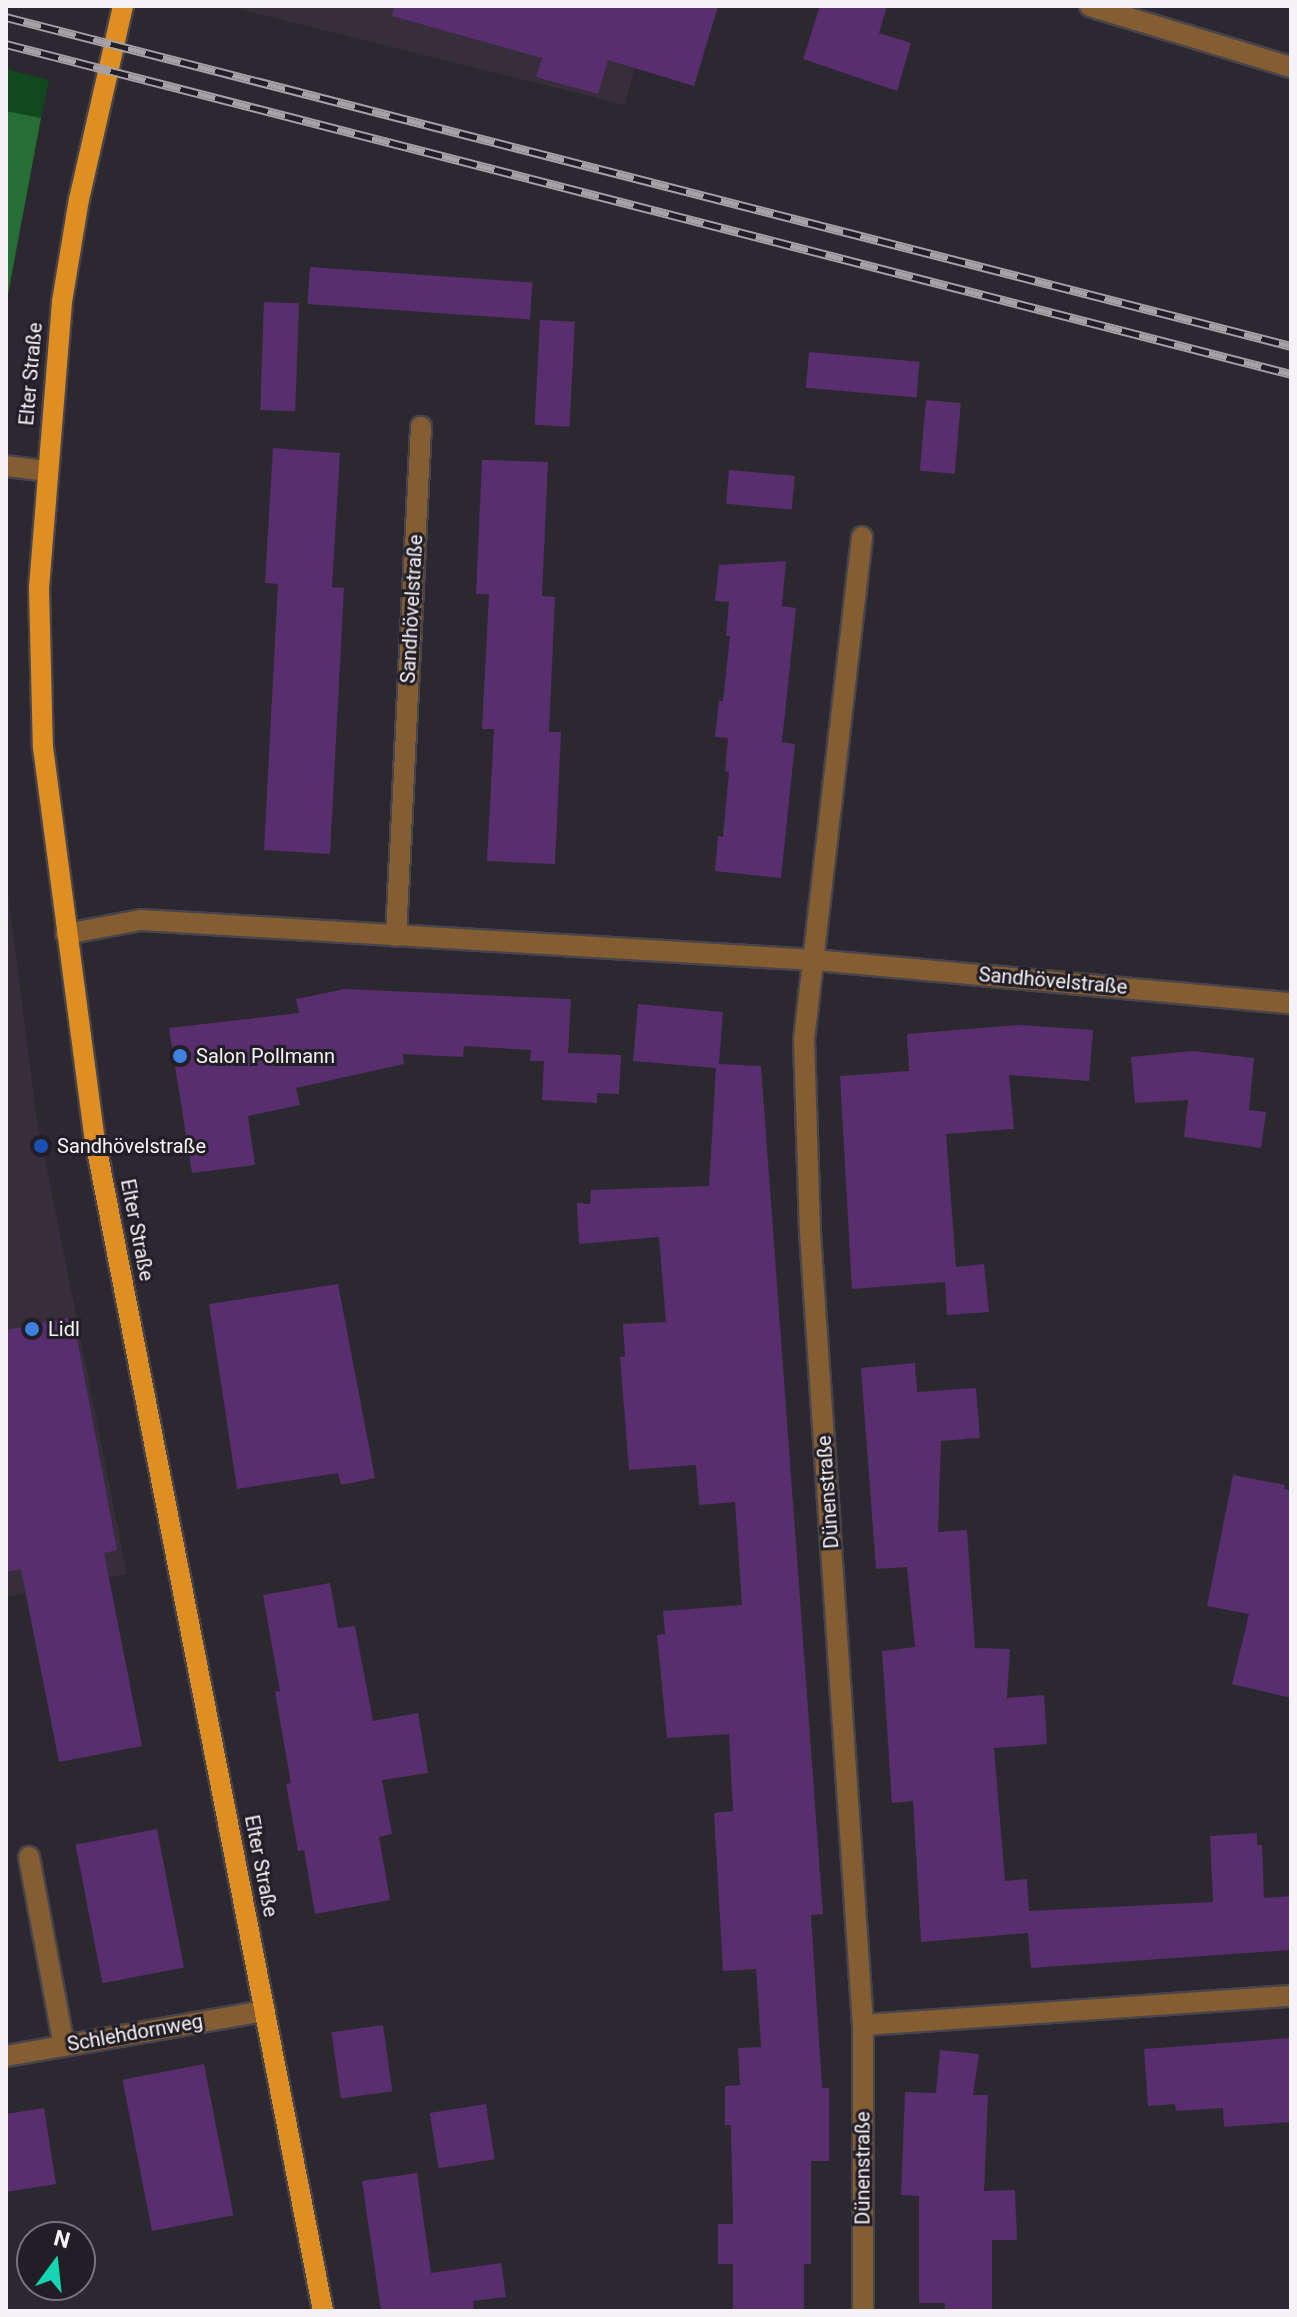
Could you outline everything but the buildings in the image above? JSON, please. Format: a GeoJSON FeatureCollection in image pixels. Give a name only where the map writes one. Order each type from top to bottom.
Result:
{"type":"FeatureCollection","features":[{"type":"Feature","properties":{"kind":"main road","name":"Elter Straße"},"geometry":{"type":"LineString","coordinates":[[123,6],[79,199],[62,302],[46,471],[39,588],[43,747],[95,1140],[323,2311]]}},
{"type":"Feature","properties":{"kind":"street"},"geometry":{"type":"LineString","coordinates":[[1090,6],[1291,67]]}},
{"type":"Feature","properties":{"kind":"street","name":"Sandhövelstraße"},"geometry":{"type":"LineString","coordinates":[[396,936],[421,427]]}},
{"type":"Feature","properties":{"kind":"street"},"geometry":{"type":"LineString","coordinates":[[6,466],[46,471]]}},
{"type":"Feature","properties":{"kind":"street"},"geometry":{"type":"LineString","coordinates":[[815,960],[862,537]]}},
{"type":"Feature","properties":{"kind":"street","name":"Sandhövelstraße"},"geometry":{"type":"LineString","coordinates":[[66,934],[141,920],[815,960],[1291,1003]]}},
{"type":"Feature","properties":{"kind":"street","name":"Dünenstraße"},"geometry":{"type":"LineString","coordinates":[[815,960],[804,1040],[810,1232],[863,2025],[863,2311]]}},
{"type":"Feature","properties":{"kind":"street"},"geometry":{"type":"LineString","coordinates":[[29,1857],[64,2046]]}},
{"type":"Feature","properties":{"kind":"street"},"geometry":{"type":"LineString","coordinates":[[863,2025],[1291,1996]]}},
{"type":"Feature","properties":{"kind":"street","name":"Schlehdornweg"},"geometry":{"type":"LineString","coordinates":[[6,2056],[265,2011]]}},
{"type":"Feature","properties":{"kind":"shaded area"},"geometry":{"type":"Polygon","coordinates":[[[227,6],[651,6],[625,105],[227,6]]]}},
{"type":"Feature","properties":{"kind":"shaded area"},"geometry":{"type":"Polygon","coordinates":[[[6,877],[36,1113],[127,1574],[6,1597],[6,877]]]}},
{"type":"Feature","properties":{"kind":"green space"},"geometry":{"type":"Polygon","coordinates":[[[6,69],[49,80],[41,118],[6,111],[6,69]]]}},
{"type":"Feature","properties":{"kind":"green space"},"geometry":{"type":"Polygon","coordinates":[[[6,111],[41,118],[6,305],[6,111]]]}},
{"type":"Feature","properties":{"kind":"railway"},"geometry":{"type":"LineString","coordinates":[[6,17],[1291,346]]}},
{"type":"Feature","properties":{"kind":"railway"},"geometry":{"type":"LineString","coordinates":[[6,44],[1291,374]]}},
{"type":"Feature","properties":{"kind":"place","name":"Salon Pollmann"},"geometry":{"type":"Point","coordinates":[180,1056]}},
{"type":"Feature","properties":{"kind":"place","name":"Sandhövelstraße"},"geometry":{"type":"Point","coordinates":[41,1146]}},
{"type":"Feature","properties":{"kind":"place","name":"Lidl"},"geometry":{"type":"Point","coordinates":[32,1329]}}]}
